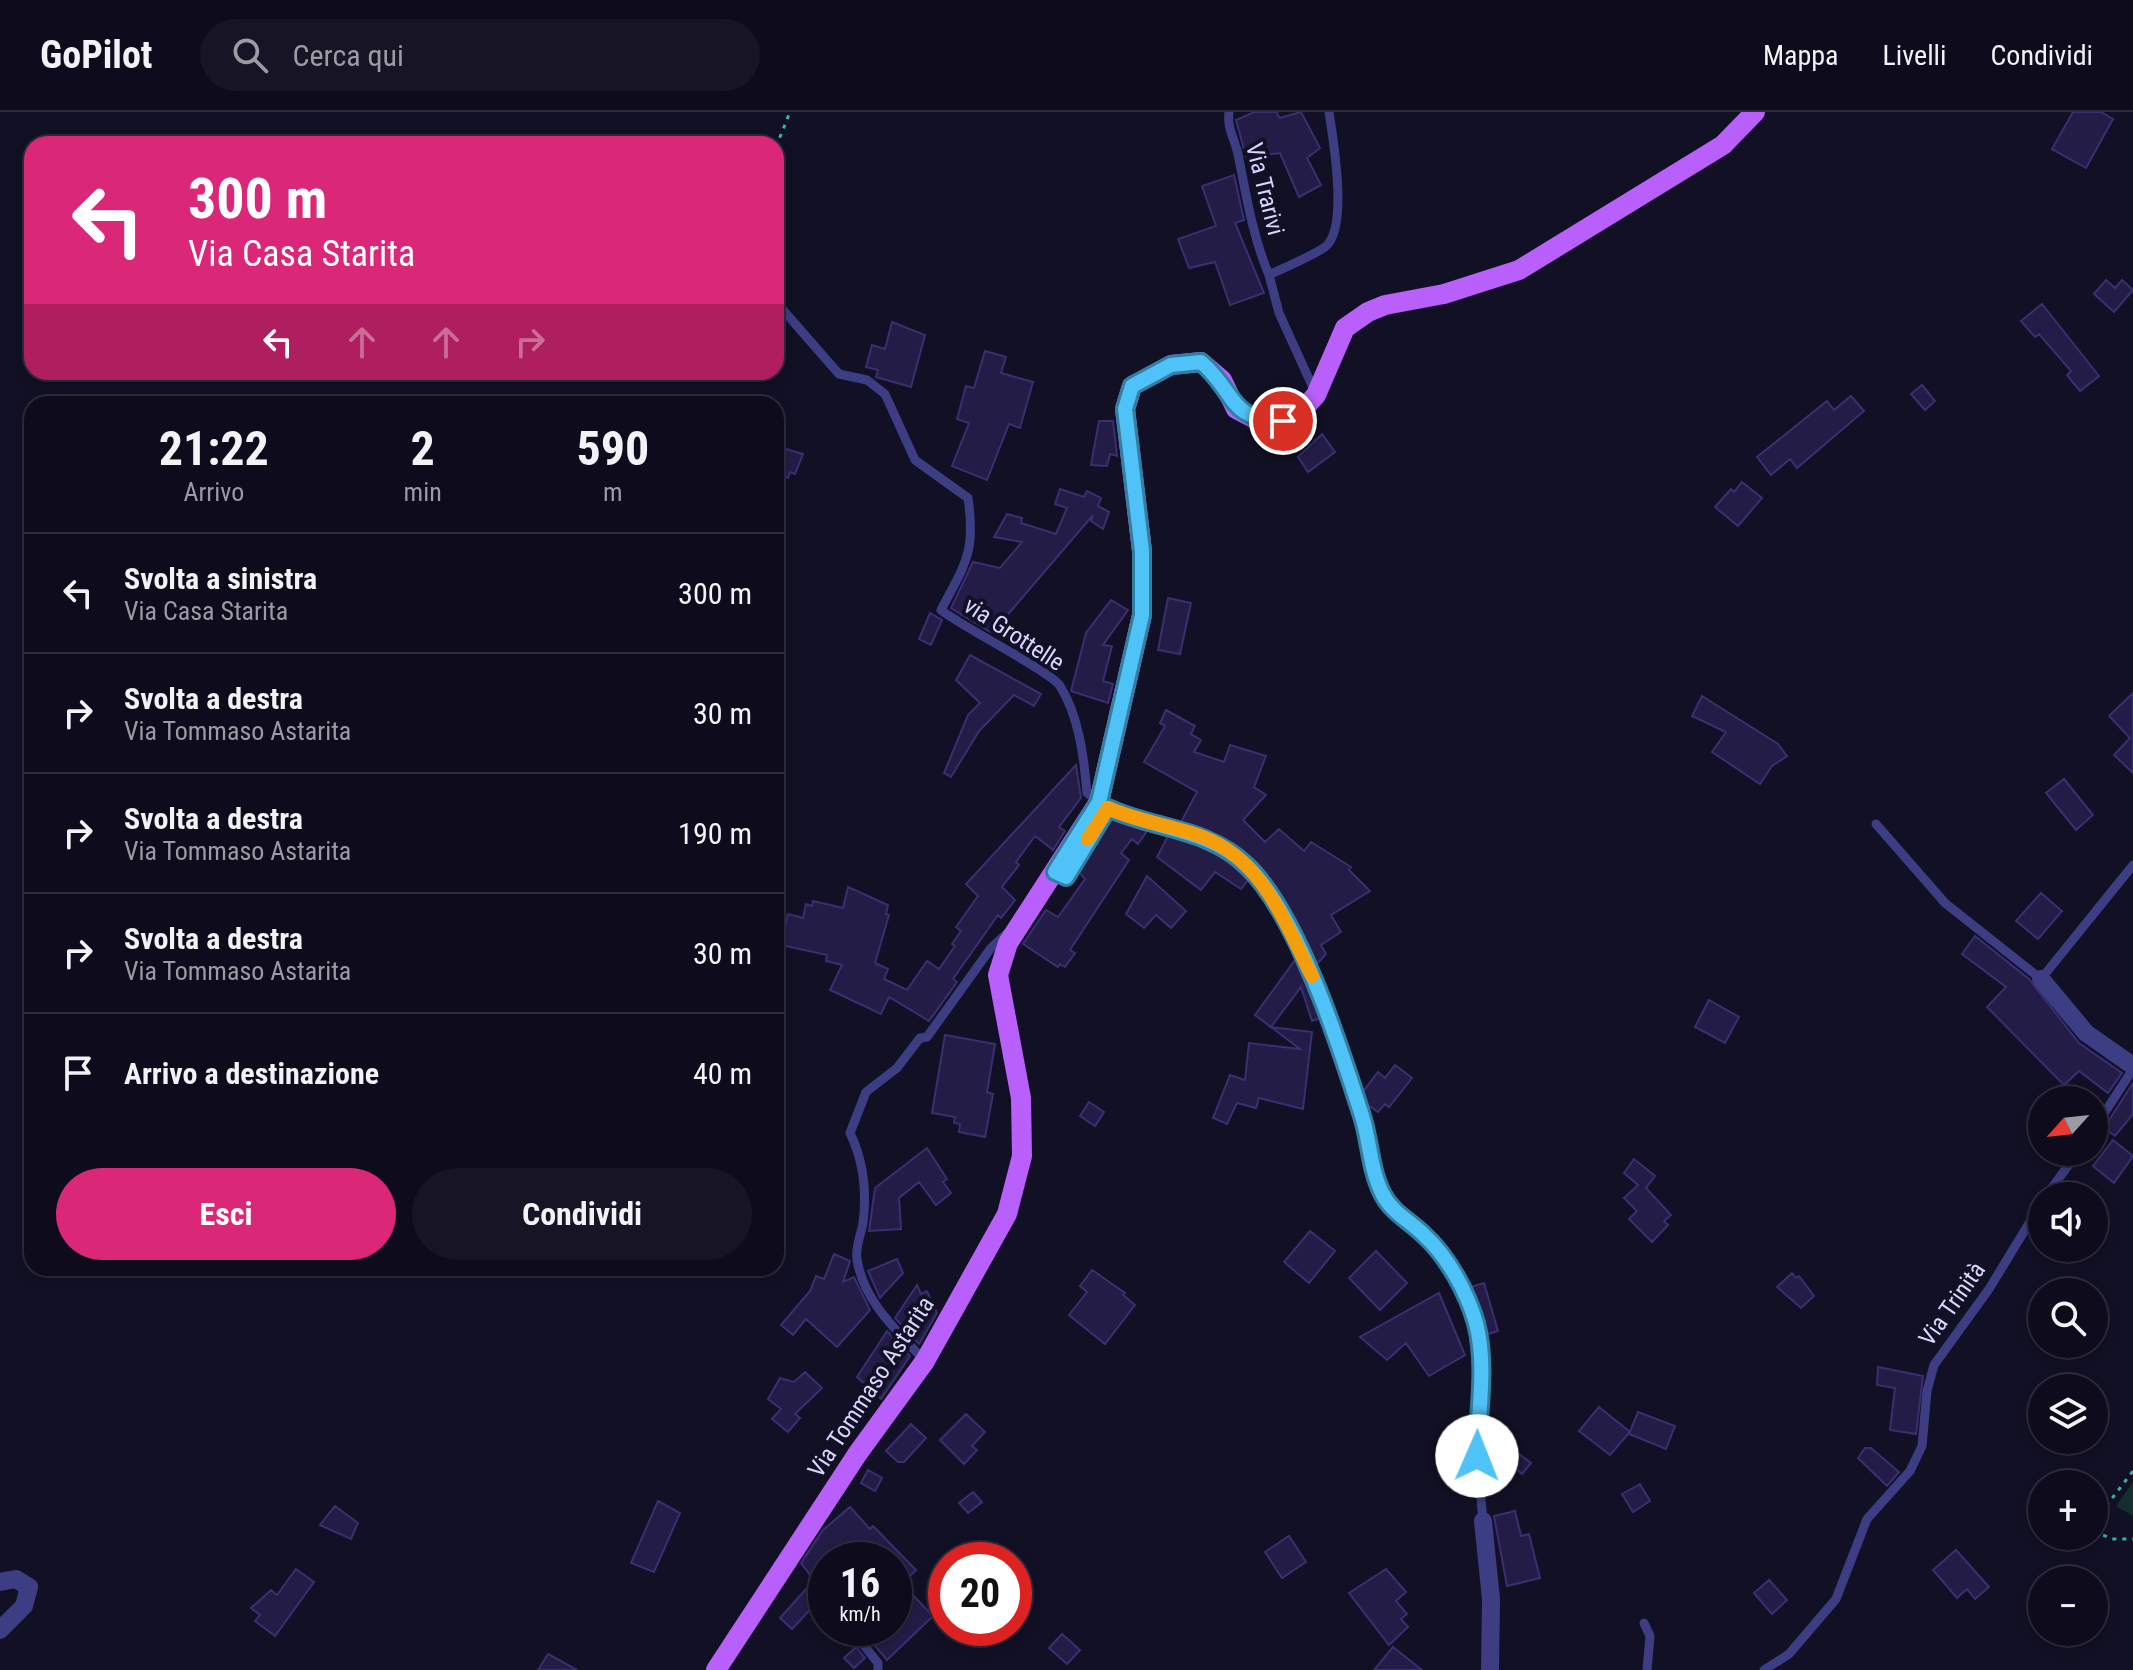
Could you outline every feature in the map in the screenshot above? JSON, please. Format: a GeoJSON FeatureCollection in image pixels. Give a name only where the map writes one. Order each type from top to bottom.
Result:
{"type":"FeatureCollection","features":[{"type":"Feature","properties":{"kind":"main road","name":"Via Tommaso Astarita"},"geometry":{"type":"LineString","coordinates":[[716,1670],[793,1558],[858,1453],[925,1361],[1007,1214],[1022,1156],[1021,1098],[998,975],[1008,943],[1099,802],[1142,615],[1142,551],[1125,409],[1132,386],[1171,365],[1201,362],[1222,380],[1236,409],[1257,420],[1283,421],[1298,415],[1316,395],[1345,328],[1368,312],[1385,305],[1444,294],[1519,270],[1723,145],[1755,112]]}},
{"type":"Feature","properties":{"kind":"street"},"geometry":{"type":"LineString","coordinates":[[2041,979],[2086,1033],[2133,1067]]}},
{"type":"Feature","properties":{"kind":"street"},"geometry":{"type":"LineString","coordinates":[[1483,1521],[1491,1599],[1490,1670]]}},
{"type":"Feature","properties":{"kind":"street"},"geometry":{"type":"LineString","coordinates":[[0,1582],[16,1579],[29,1587],[24,1606],[0,1630]]}},
{"type":"Feature","properties":{"kind":"lane","name":"Via Trarivi"},"geometry":{"type":"LineString","coordinates":[[1229,112],[1227,127],[1237,150],[1259,247],[1279,313],[1316,395]]}},
{"type":"Feature","properties":{"kind":"lane","name":"Via Trarivi"},"geometry":{"type":"LineString","coordinates":[[1269,275],[1328,245],[1334,232],[1339,201],[1329,112]]}},
{"type":"Feature","properties":{"kind":"lane","name":"via Grottelle"},"geometry":{"type":"LineString","coordinates":[[784,311],[839,374],[867,380],[885,394],[915,460],[968,498],[973,531],[968,559],[941,610],[966,630],[1059,683],[1078,732],[1087,793],[1099,802]]}},
{"type":"Feature","properties":{"kind":"lane"},"geometry":{"type":"LineString","coordinates":[[1055,872],[1066,877],[1108,808],[1134,820],[1205,838],[1245,864],[1261,880],[1319,990],[1363,1118],[1382,1193],[1404,1220],[1439,1250],[1476,1323],[1482,1369],[1477,1456],[1483,1521]]}},
{"type":"Feature","properties":{"kind":"lane"},"geometry":{"type":"LineString","coordinates":[[1876,824],[1945,903],[2041,979],[2133,865]]}},
{"type":"Feature","properties":{"kind":"lane"},"geometry":{"type":"LineString","coordinates":[[925,1361],[877,1306],[863,1279],[856,1257],[864,1184],[862,1157],[850,1133],[866,1092],[897,1068],[920,1038],[927,1037],[991,948],[1026,916]]}},
{"type":"Feature","properties":{"kind":"lane"},"geometry":{"type":"LineString","coordinates":[[2108,1107],[2133,1067]]}},
{"type":"Feature","properties":{"kind":"lane","name":"Via Trinità"},"geometry":{"type":"LineString","coordinates":[[1764,1670],[1789,1654],[1836,1599],[1867,1519],[1910,1471],[1922,1446],[1927,1391],[1934,1365],[1989,1289],[2028,1225]]}},
{"type":"Feature","properties":{"kind":"lane"},"geometry":{"type":"LineString","coordinates":[[1644,1623],[1650,1636],[1647,1670]]}},
{"type":"Feature","properties":{"kind":"lane"},"geometry":{"type":"LineString","coordinates":[[864,1646],[878,1663],[878,1670]]}},
{"type":"Feature","properties":{"kind":"path"},"geometry":{"type":"LineString","coordinates":[[780,136],[790,112]]}},
{"type":"Feature","properties":{"kind":"path"},"geometry":{"type":"LineString","coordinates":[[2108,1504],[2133,1471]]}},
{"type":"Feature","properties":{"kind":"path"},"geometry":{"type":"LineString","coordinates":[[2108,1537],[2133,1539]]}},
{"type":"Feature","properties":{"kind":"green space"},"geometry":{"type":"Polygon","coordinates":[[[2133,1482],[2133,1516],[2116,1506],[2133,1482]]]}},
{"type":"Feature","properties":{"kind":"building"},"geometry":{"type":"Polygon","coordinates":[[[1254,112],[1277,112],[1279,118],[1301,112],[1320,148],[1307,158],[1321,185],[1299,197],[1280,153],[1246,157],[1236,120],[1254,112]]]}},
{"type":"Feature","properties":{"kind":"building"},"geometry":{"type":"Polygon","coordinates":[[[2073,112],[2101,112],[2113,119],[2086,168],[2052,149],[2073,112]]]}},
{"type":"Feature","properties":{"kind":"building"},"geometry":{"type":"Polygon","coordinates":[[[1234,175],[1244,220],[1235,223],[1264,293],[1230,305],[1215,262],[1189,268],[1178,239],[1216,226],[1202,186],[1234,175]]]}},
{"type":"Feature","properties":{"kind":"building"},"geometry":{"type":"Polygon","coordinates":[[[2106,280],[2115,288],[2122,280],[2133,290],[2114,312],[2094,294],[2106,280]]]}},
{"type":"Feature","properties":{"kind":"building"},"geometry":{"type":"Polygon","coordinates":[[[2042,304],[2099,376],[2080,391],[2067,375],[2071,371],[2039,334],[2035,337],[2021,321],[2042,304]]]}},
{"type":"Feature","properties":{"kind":"building"},"geometry":{"type":"Polygon","coordinates":[[[892,322],[925,335],[911,387],[876,377],[878,370],[866,367],[872,345],[885,349],[892,322]]]}},
{"type":"Feature","properties":{"kind":"building"},"geometry":{"type":"Polygon","coordinates":[[[985,351],[1006,357],[1001,373],[1033,382],[1020,428],[1009,424],[987,480],[952,466],[969,423],[957,419],[966,386],[974,388],[985,351]]]}},
{"type":"Feature","properties":{"kind":"building"},"geometry":{"type":"Polygon","coordinates":[[[1922,385],[1935,401],[1925,410],[1911,394],[1922,385]]]}},
{"type":"Feature","properties":{"kind":"building"},"geometry":{"type":"Polygon","coordinates":[[[1851,396],[1864,411],[1797,468],[1790,459],[1771,475],[1757,457],[1827,401],[1834,410],[1851,396]]]}},
{"type":"Feature","properties":{"kind":"building"},"geometry":{"type":"Polygon","coordinates":[[[1099,421],[1113,421],[1117,456],[1110,454],[1107,466],[1091,465],[1099,421]]]}},
{"type":"Feature","properties":{"kind":"building"},"geometry":{"type":"Polygon","coordinates":[[[1322,434],[1335,452],[1308,472],[1298,457],[1322,434]]]}},
{"type":"Feature","properties":{"kind":"building"},"geometry":{"type":"Polygon","coordinates":[[[784,448],[803,454],[795,474],[790,472],[788,478],[784,477],[784,448]]]}},
{"type":"Feature","properties":{"kind":"building"},"geometry":{"type":"Polygon","coordinates":[[[1742,482],[1762,498],[1738,526],[1715,507],[1742,482]]]}},
{"type":"Feature","properties":{"kind":"building"},"geometry":{"type":"Polygon","coordinates":[[[1060,489],[1084,497],[1087,491],[1101,498],[1098,506],[1109,512],[1103,529],[1091,521],[1093,515],[992,633],[951,608],[973,562],[1000,568],[1022,542],[994,537],[1007,514],[1022,518],[1021,523],[1056,534],[1067,508],[1055,504],[1060,489]]]}},
{"type":"Feature","properties":{"kind":"building"},"geometry":{"type":"Polygon","coordinates":[[[1168,598],[1191,603],[1180,654],[1158,650],[1168,598]]]}},
{"type":"Feature","properties":{"kind":"building"},"geometry":{"type":"Polygon","coordinates":[[[1111,600],[1128,610],[1103,645],[1112,646],[1103,681],[1113,684],[1108,703],[1071,691],[1086,633],[1111,600]]]}},
{"type":"Feature","properties":{"kind":"building"},"geometry":{"type":"Polygon","coordinates":[[[930,613],[942,620],[931,645],[919,639],[930,613]]]}},
{"type":"Feature","properties":{"kind":"building"},"geometry":{"type":"Polygon","coordinates":[[[970,655],[1041,694],[1034,706],[1014,695],[979,731],[951,777],[944,773],[968,715],[980,703],[956,680],[970,655]]]}},
{"type":"Feature","properties":{"kind":"building"},"geometry":{"type":"Polygon","coordinates":[[[2133,693],[2133,773],[2114,755],[2130,738],[2109,716],[2133,693]]]}},
{"type":"Feature","properties":{"kind":"building"},"geometry":{"type":"Polygon","coordinates":[[[1702,696],[1778,744],[1787,756],[1772,766],[1760,784],[1712,752],[1726,732],[1692,716],[1702,696]]]}},
{"type":"Feature","properties":{"kind":"building"},"geometry":{"type":"Polygon","coordinates":[[[1166,710],[1195,726],[1191,734],[1201,740],[1194,752],[1224,762],[1230,745],[1266,756],[1254,787],[1266,795],[1243,820],[1265,842],[1279,829],[1304,851],[1311,842],[1351,867],[1349,870],[1370,891],[1331,915],[1341,932],[1321,945],[1326,954],[1315,966],[1279,895],[1251,859],[1209,831],[1180,824],[1197,792],[1144,762],[1165,726],[1160,723],[1166,710]]]}},
{"type":"Feature","properties":{"kind":"building"},"geometry":{"type":"Polygon","coordinates":[[[1076,765],[1081,798],[1059,827],[1065,831],[1053,850],[1035,836],[1016,862],[1019,865],[1002,887],[1015,900],[1001,918],[998,915],[953,979],[957,982],[929,1021],[889,997],[881,1014],[830,990],[842,965],[826,961],[827,955],[784,946],[788,914],[803,918],[806,904],[812,906],[813,901],[843,908],[848,887],[888,905],[886,914],[889,915],[875,963],[888,969],[884,979],[907,990],[927,961],[939,969],[955,946],[952,944],[961,931],[956,927],[978,896],[966,884],[1076,765]]]}},
{"type":"Feature","properties":{"kind":"building"},"geometry":{"type":"Polygon","coordinates":[[[2064,779],[2093,815],[2076,830],[2046,793],[2064,779]]]}},
{"type":"Feature","properties":{"kind":"building"},"geometry":{"type":"Polygon","coordinates":[[[1111,818],[1147,831],[1138,844],[1132,839],[1121,853],[1129,860],[1070,950],[1075,953],[1065,967],[1060,964],[1058,967],[1023,944],[1046,910],[1058,917],[1085,879],[1078,871],[1111,818]]]}},
{"type":"Feature","properties":{"kind":"building"},"geometry":{"type":"Polygon","coordinates":[[[1168,836],[1202,845],[1223,856],[1248,880],[1241,889],[1215,872],[1201,890],[1157,857],[1168,836]]]}},
{"type":"Feature","properties":{"kind":"building"},"geometry":{"type":"Polygon","coordinates":[[[1147,876],[1186,911],[1171,928],[1156,915],[1144,928],[1126,914],[1147,876]]]}},
{"type":"Feature","properties":{"kind":"building"},"geometry":{"type":"Polygon","coordinates":[[[2041,893],[2062,911],[2038,939],[2016,921],[2041,893]]]}},
{"type":"Feature","properties":{"kind":"building"},"geometry":{"type":"Polygon","coordinates":[[[1975,936],[2029,979],[2079,1043],[2122,1073],[2108,1093],[2108,1086],[2099,1086],[2079,1071],[2064,1085],[1987,1007],[2006,987],[1962,954],[1975,936]]]}},
{"type":"Feature","properties":{"kind":"building"},"geometry":{"type":"Polygon","coordinates":[[[1295,960],[1321,1018],[1312,1021],[1301,987],[1271,1027],[1312,1032],[1303,1109],[1259,1098],[1256,1108],[1237,1103],[1227,1124],[1213,1118],[1230,1075],[1245,1080],[1249,1043],[1300,1049],[1255,1015],[1295,960]]]}},
{"type":"Feature","properties":{"kind":"building"},"geometry":{"type":"Polygon","coordinates":[[[1709,1000],[1739,1017],[1725,1043],[1695,1027],[1709,1000]]]}},
{"type":"Feature","properties":{"kind":"building"},"geometry":{"type":"Polygon","coordinates":[[[945,1035],[995,1044],[987,1092],[993,1094],[985,1137],[959,1132],[960,1124],[954,1123],[955,1117],[932,1113],[945,1035]]]}},
{"type":"Feature","properties":{"kind":"building"},"geometry":{"type":"Polygon","coordinates":[[[1395,1065],[1412,1078],[1389,1107],[1385,1104],[1378,1112],[1366,1104],[1362,1093],[1378,1072],[1385,1078],[1395,1065]]]}},
{"type":"Feature","properties":{"kind":"building"},"geometry":{"type":"Polygon","coordinates":[[[2133,1083],[2133,1114],[2115,1136],[2108,1131],[2108,1122],[2133,1083]]]}},
{"type":"Feature","properties":{"kind":"building"},"geometry":{"type":"Polygon","coordinates":[[[1089,1102],[1104,1112],[1095,1126],[1080,1116],[1089,1102]]]}},
{"type":"Feature","properties":{"kind":"building"},"geometry":{"type":"Polygon","coordinates":[[[2113,1140],[2133,1156],[2114,1183],[2093,1166],[2108,1166],[2108,1146],[2113,1140]]]}},
{"type":"Feature","properties":{"kind":"building"},"geometry":{"type":"Polygon","coordinates":[[[927,1148],[947,1179],[943,1182],[951,1193],[936,1205],[919,1182],[899,1198],[901,1229],[869,1231],[875,1188],[927,1148]]]}},
{"type":"Feature","properties":{"kind":"building"},"geometry":{"type":"Polygon","coordinates":[[[1634,1159],[1655,1176],[1646,1188],[1671,1215],[1664,1221],[1668,1225],[1652,1242],[1629,1219],[1637,1211],[1624,1198],[1638,1185],[1624,1173],[1634,1159]]]}},
{"type":"Feature","properties":{"kind":"building"},"geometry":{"type":"Polygon","coordinates":[[[1310,1231],[1335,1251],[1309,1283],[1284,1262],[1310,1231]]]}},
{"type":"Feature","properties":{"kind":"building"},"geometry":{"type":"Polygon","coordinates":[[[1376,1251],[1407,1283],[1380,1310],[1349,1278],[1376,1251]]]}},
{"type":"Feature","properties":{"kind":"building"},"geometry":{"type":"Polygon","coordinates":[[[834,1254],[850,1261],[843,1282],[854,1277],[870,1310],[837,1347],[806,1319],[793,1335],[781,1325],[810,1291],[816,1276],[824,1279],[834,1254]]]}},
{"type":"Feature","properties":{"kind":"building"},"geometry":{"type":"Polygon","coordinates":[[[897,1259],[903,1273],[880,1298],[868,1271],[897,1259]]]}},
{"type":"Feature","properties":{"kind":"building"},"geometry":{"type":"Polygon","coordinates":[[[1092,1270],[1125,1293],[1123,1295],[1135,1305],[1105,1344],[1069,1315],[1087,1292],[1080,1286],[1092,1270]]]}},
{"type":"Feature","properties":{"kind":"building"},"geometry":{"type":"Polygon","coordinates":[[[1792,1273],[1796,1278],[1799,1276],[1814,1296],[1801,1308],[1777,1287],[1792,1273]]]}},
{"type":"Feature","properties":{"kind":"building"},"geometry":{"type":"Polygon","coordinates":[[[1484,1283],[1498,1331],[1485,1335],[1483,1320],[1467,1288],[1484,1283]]]}},
{"type":"Feature","properties":{"kind":"building"},"geometry":{"type":"Polygon","coordinates":[[[917,1285],[921,1294],[927,1291],[937,1313],[919,1344],[895,1318],[917,1285]]]}},
{"type":"Feature","properties":{"kind":"building"},"geometry":{"type":"Polygon","coordinates":[[[1439,1293],[1465,1355],[1429,1376],[1406,1343],[1387,1360],[1360,1337],[1439,1293]]]}},
{"type":"Feature","properties":{"kind":"building"},"geometry":{"type":"Polygon","coordinates":[[[887,1331],[910,1356],[881,1399],[857,1377],[887,1331]]]}},
{"type":"Feature","properties":{"kind":"building"},"geometry":{"type":"Polygon","coordinates":[[[1878,1367],[1923,1376],[1916,1434],[1890,1430],[1895,1388],[1877,1385],[1878,1367]]]}},
{"type":"Feature","properties":{"kind":"building"},"geometry":{"type":"Polygon","coordinates":[[[805,1372],[822,1388],[795,1414],[800,1418],[788,1432],[772,1419],[781,1409],[768,1399],[780,1378],[794,1382],[805,1372]]]}},
{"type":"Feature","properties":{"kind":"building"},"geometry":{"type":"Polygon","coordinates":[[[1599,1407],[1630,1432],[1610,1455],[1579,1431],[1599,1407]]]}},
{"type":"Feature","properties":{"kind":"building"},"geometry":{"type":"Polygon","coordinates":[[[1638,1412],[1675,1426],[1666,1449],[1629,1434],[1638,1412]]]}},
{"type":"Feature","properties":{"kind":"building"},"geometry":{"type":"Polygon","coordinates":[[[966,1414],[985,1432],[972,1446],[977,1450],[964,1464],[940,1440],[966,1414]]]}},
{"type":"Feature","properties":{"kind":"building"},"geometry":{"type":"Polygon","coordinates":[[[911,1424],[926,1438],[904,1462],[898,1462],[886,1451],[911,1424]]]}},
{"type":"Feature","properties":{"kind":"building"},"geometry":{"type":"Polygon","coordinates":[[[1865,1448],[1871,1448],[1899,1472],[1887,1486],[1858,1458],[1865,1448]]]}},
{"type":"Feature","properties":{"kind":"building"},"geometry":{"type":"Polygon","coordinates":[[[1515,1451],[1531,1463],[1522,1474],[1507,1461],[1515,1451]]]}},
{"type":"Feature","properties":{"kind":"building"},"geometry":{"type":"Polygon","coordinates":[[[868,1470],[882,1478],[875,1491],[861,1483],[868,1470]]]}},
{"type":"Feature","properties":{"kind":"building"},"geometry":{"type":"Polygon","coordinates":[[[1640,1484],[1650,1501],[1633,1512],[1622,1494],[1640,1484]]]}},
{"type":"Feature","properties":{"kind":"building"},"geometry":{"type":"Polygon","coordinates":[[[973,1492],[982,1502],[968,1513],[959,1503],[973,1492]]]}},
{"type":"Feature","properties":{"kind":"building"},"geometry":{"type":"Polygon","coordinates":[[[658,1501],[680,1513],[654,1572],[631,1563],[658,1501]]]}},
{"type":"Feature","properties":{"kind":"building"},"geometry":{"type":"Polygon","coordinates":[[[335,1506],[358,1523],[351,1539],[320,1525],[335,1506]]]}},
{"type":"Feature","properties":{"kind":"building"},"geometry":{"type":"Polygon","coordinates":[[[850,1507],[870,1529],[873,1526],[889,1542],[815,1542],[823,1530],[850,1507]]]}},
{"type":"Feature","properties":{"kind":"building"},"geometry":{"type":"Polygon","coordinates":[[[1515,1511],[1521,1536],[1529,1534],[1540,1578],[1507,1586],[1494,1516],[1515,1511]]]}},
{"type":"Feature","properties":{"kind":"building"},"geometry":{"type":"Polygon","coordinates":[[[1289,1536],[1306,1562],[1282,1578],[1265,1552],[1289,1536]]]}},
{"type":"Feature","properties":{"kind":"building"},"geometry":{"type":"Polygon","coordinates":[[[1956,1550],[1989,1587],[1975,1599],[1967,1589],[1957,1598],[1933,1570],[1956,1550]]]}},
{"type":"Feature","properties":{"kind":"building"},"geometry":{"type":"Polygon","coordinates":[[[808,1552],[808,1572],[801,1563],[808,1552]]]}},
{"type":"Feature","properties":{"kind":"building"},"geometry":{"type":"Polygon","coordinates":[[[296,1569],[314,1582],[275,1636],[255,1621],[260,1615],[251,1608],[271,1590],[277,1595],[296,1569]]]}},
{"type":"Feature","properties":{"kind":"building"},"geometry":{"type":"Polygon","coordinates":[[[1386,1569],[1406,1592],[1396,1601],[1407,1614],[1401,1619],[1408,1627],[1389,1645],[1349,1593],[1386,1569]]]}},
{"type":"Feature","properties":{"kind":"building"},"geometry":{"type":"Polygon","coordinates":[[[1769,1580],[1787,1600],[1772,1614],[1754,1593],[1769,1580]]]}},
{"type":"Feature","properties":{"kind":"building"},"geometry":{"type":"Polygon","coordinates":[[[807,1588],[808,1612],[792,1629],[780,1618],[807,1588]]]}},
{"type":"Feature","properties":{"kind":"building"},"geometry":{"type":"Polygon","coordinates":[[[912,1594],[928,1611],[928,1621],[912,1636],[912,1594]]]}},
{"type":"Feature","properties":{"kind":"building"},"geometry":{"type":"Polygon","coordinates":[[[1062,1634],[1080,1650],[1067,1664],[1049,1648],[1062,1634]]]}},
{"type":"Feature","properties":{"kind":"building"},"geometry":{"type":"Polygon","coordinates":[[[875,1646],[902,1646],[887,1660],[875,1646]]]}},
{"type":"Feature","properties":{"kind":"building"},"geometry":{"type":"Polygon","coordinates":[[[856,1647],[865,1658],[854,1668],[844,1658],[856,1647]]]}},
{"type":"Feature","properties":{"kind":"building"},"geometry":{"type":"Polygon","coordinates":[[[1393,1647],[1422,1670],[1374,1670],[1393,1647]]]}},
{"type":"Feature","properties":{"kind":"building"},"geometry":{"type":"Polygon","coordinates":[[[548,1654],[577,1670],[538,1670],[548,1654]]]}},
{"type":"Feature","properties":{"kind":"slow traffic"},"geometry":{"type":"LineString","coordinates":[[1088,839],[1108,808],[1134,820],[1205,838],[1227,850],[1261,880],[1312,976]]}},
{"type":"Feature","properties":{"kind":"route"},"geometry":{"type":"LineString","coordinates":[[1283,421],[1257,420],[1236,409],[1222,380],[1201,362],[1171,365],[1132,386],[1125,409],[1142,551],[1142,615],[1127,667],[1099,802],[1055,872],[1066,877],[1108,808],[1134,820],[1205,838],[1227,850],[1261,880],[1319,990],[1363,1118],[1382,1193],[1404,1220],[1422,1232],[1439,1250],[1469,1304],[1476,1323],[1482,1369],[1477,1456]]}}]}
